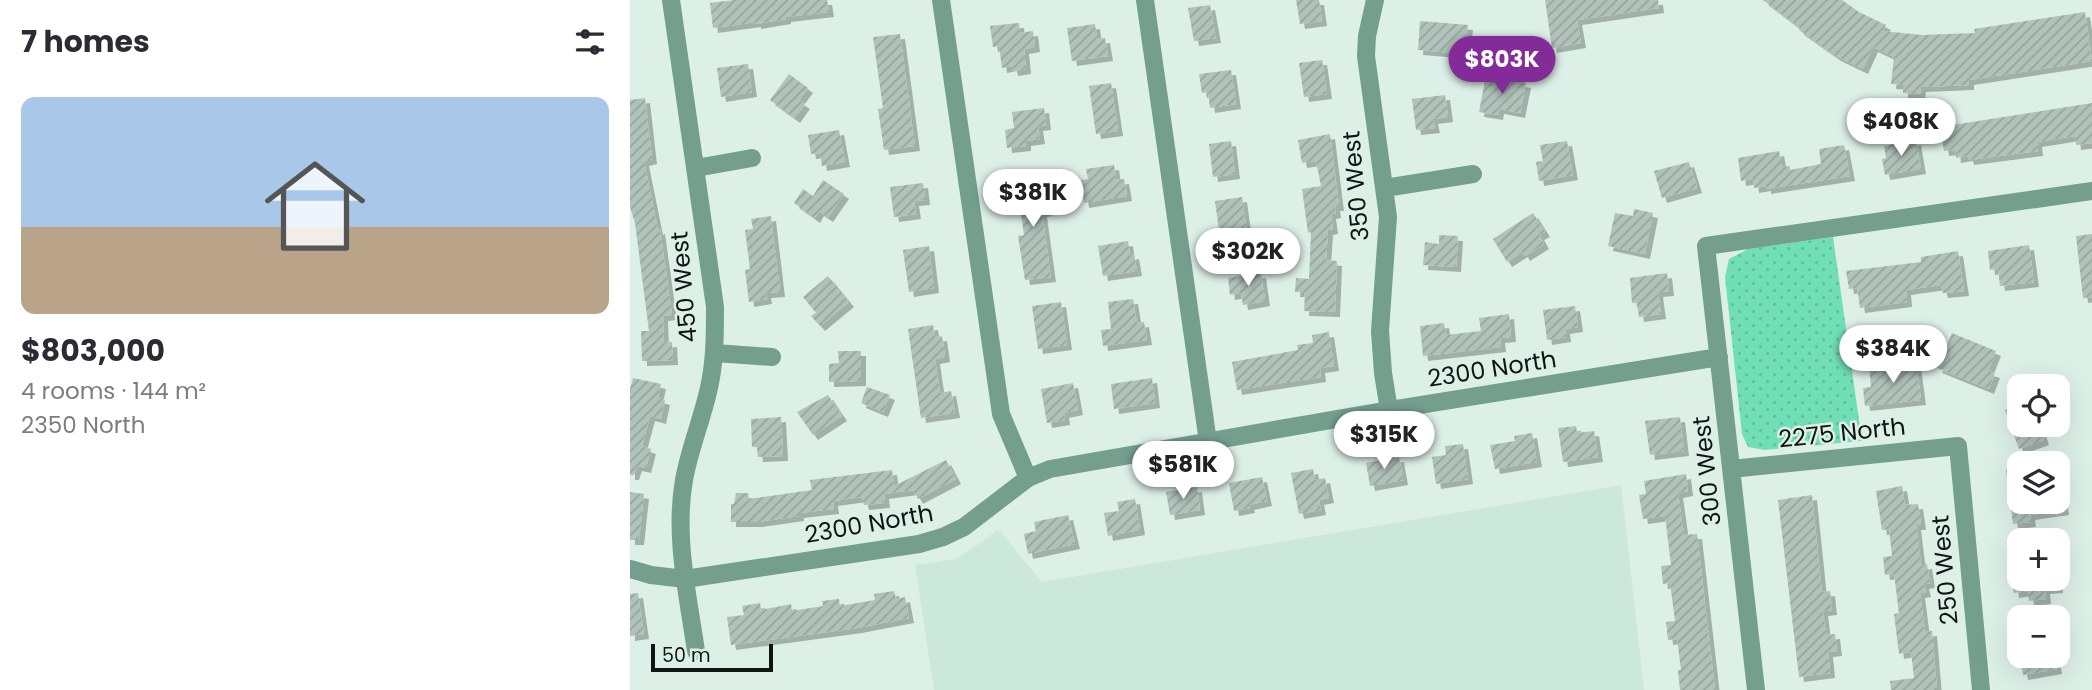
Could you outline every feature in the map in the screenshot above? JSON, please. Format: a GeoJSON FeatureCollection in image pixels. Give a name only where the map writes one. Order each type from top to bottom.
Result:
{"type":"FeatureCollection","features":[{"type":"Feature","properties":{"kind":"street","name":"450 West"},"geometry":{"type":"LineString","coordinates":[[671,0],[715,307],[715,353],[708,391],[684,480],[681,518],[685,579],[696,651]]}},
{"type":"Feature","properties":{"kind":"street"},"geometry":{"type":"LineString","coordinates":[[941,0],[1001,414],[1028,478]]}},
{"type":"Feature","properties":{"kind":"street"},"geometry":{"type":"LineString","coordinates":[[1145,0],[1208,442]]}},
{"type":"Feature","properties":{"kind":"street","name":"350 West"},"geometry":{"type":"LineString","coordinates":[[1375,0],[1367,36],[1366,56],[1385,188],[1387,247],[1380,331],[1389,410]]}},
{"type":"Feature","properties":{"kind":"street"},"geometry":{"type":"LineString","coordinates":[[696,168],[752,158]]}},
{"type":"Feature","properties":{"kind":"street"},"geometry":{"type":"LineString","coordinates":[[1385,188],[1473,174]]}},
{"type":"Feature","properties":{"kind":"street","name":"300 West"},"geometry":{"type":"LineString","coordinates":[[1756,690],[1706,246],[2092,191]]}},
{"type":"Feature","properties":{"kind":"street"},"geometry":{"type":"LineString","coordinates":[[715,353],[772,357]]}},
{"type":"Feature","properties":{"kind":"street","name":"2300 North"},"geometry":{"type":"LineString","coordinates":[[630,569],[651,575],[685,579],[919,544],[964,527],[1028,478],[1050,469],[1389,410],[1719,357]]}},
{"type":"Feature","properties":{"kind":"street","name":"2275 North"},"geometry":{"type":"LineString","coordinates":[[1731,469],[1958,446]]}},
{"type":"Feature","properties":{"kind":"street","name":"250 West"},"geometry":{"type":"LineString","coordinates":[[1958,446],[1981,690]]}},
{"type":"Feature","properties":{"kind":"shaded area"},"geometry":{"type":"Polygon","coordinates":[[[1621,485],[1644,690],[934,690],[915,565],[955,559],[998,529],[1042,582],[1621,485]]]}},
{"type":"Feature","properties":{"kind":"green space"},"geometry":{"type":"Polygon","coordinates":[[[1833,237],[1862,441],[1765,450],[1748,447],[1742,434],[1725,277],[1729,259],[1748,249],[1833,237]]]}},
{"type":"Feature","properties":{"kind":"building"},"geometry":{"type":"Polygon","coordinates":[[[734,0],[827,0],[829,12],[713,28],[710,3],[734,0]]]}},
{"type":"Feature","properties":{"kind":"building"},"geometry":{"type":"Polygon","coordinates":[[[1296,0],[1319,0],[1322,21],[1300,24],[1296,0]]]}},
{"type":"Feature","properties":{"kind":"building"},"geometry":{"type":"Polygon","coordinates":[[[1545,0],[1658,0],[1659,8],[1577,20],[1581,43],[1552,48],[1545,0]]]}},
{"type":"Feature","properties":{"kind":"building"},"geometry":{"type":"Polygon","coordinates":[[[1763,0],[1842,0],[1886,25],[1883,31],[1922,35],[1975,33],[1974,29],[2085,12],[2092,61],[1969,80],[1969,85],[1921,87],[1920,94],[1903,93],[1903,85],[1891,84],[1894,57],[1873,47],[1863,69],[1836,56],[1763,0]]]}},
{"type":"Feature","properties":{"kind":"building"},"geometry":{"type":"Polygon","coordinates":[[[1210,5],[1216,38],[1194,41],[1188,8],[1210,5]]]}},
{"type":"Feature","properties":{"kind":"building"},"geometry":{"type":"Polygon","coordinates":[[[1420,21],[1468,25],[1465,54],[1418,50],[1420,21]]]}},
{"type":"Feature","properties":{"kind":"building"},"geometry":{"type":"Polygon","coordinates":[[[1019,23],[1020,33],[1033,31],[1035,47],[1024,49],[1026,69],[1013,71],[1012,66],[1002,68],[999,46],[993,47],[990,26],[1019,23]]]}},
{"type":"Feature","properties":{"kind":"building"},"geometry":{"type":"Polygon","coordinates":[[[1095,24],[1097,39],[1105,38],[1108,56],[1072,61],[1067,28],[1095,24]]]}},
{"type":"Feature","properties":{"kind":"building"},"geometry":{"type":"Polygon","coordinates":[[[900,34],[915,146],[884,150],[878,109],[883,108],[873,37],[900,34]]]}},
{"type":"Feature","properties":{"kind":"building"},"geometry":{"type":"Polygon","coordinates":[[[1322,60],[1327,94],[1304,97],[1299,63],[1322,60]]]}},
{"type":"Feature","properties":{"kind":"building"},"geometry":{"type":"Polygon","coordinates":[[[748,64],[752,92],[721,97],[717,68],[748,64]]]}},
{"type":"Feature","properties":{"kind":"building"},"geometry":{"type":"Polygon","coordinates":[[[1231,70],[1236,104],[1210,108],[1208,92],[1202,93],[1199,74],[1231,70]]]}},
{"type":"Feature","properties":{"kind":"building"},"geometry":{"type":"Polygon","coordinates":[[[789,74],[808,88],[799,100],[805,104],[795,118],[770,100],[789,74]]]}},
{"type":"Feature","properties":{"kind":"building"},"geometry":{"type":"Polygon","coordinates":[[[1486,75],[1526,83],[1520,113],[1499,109],[1498,115],[1479,112],[1486,75]]]}},
{"type":"Feature","properties":{"kind":"building"},"geometry":{"type":"Polygon","coordinates":[[[1111,83],[1118,131],[1096,134],[1089,86],[1111,83]]]}},
{"type":"Feature","properties":{"kind":"building"},"geometry":{"type":"Polygon","coordinates":[[[1445,95],[1448,117],[1433,119],[1435,128],[1416,130],[1412,99],[1445,95]]]}},
{"type":"Feature","properties":{"kind":"building"},"geometry":{"type":"Polygon","coordinates":[[[645,98],[652,159],[644,161],[658,230],[660,229],[672,315],[663,316],[664,343],[672,342],[673,360],[642,361],[641,331],[649,331],[635,223],[630,207],[630,100],[645,98]]]}},
{"type":"Feature","properties":{"kind":"building"},"geometry":{"type":"Polygon","coordinates":[[[2092,103],[2092,143],[2076,145],[2075,136],[2037,142],[2038,151],[1969,160],[1968,156],[1956,158],[1955,150],[1944,151],[1940,127],[2092,103]]]}},
{"type":"Feature","properties":{"kind":"building"},"geometry":{"type":"Polygon","coordinates":[[[1044,108],[1046,125],[1038,126],[1040,139],[1026,141],[1026,146],[1007,148],[1005,130],[1014,128],[1012,112],[1044,108]]]}},
{"type":"Feature","properties":{"kind":"building"},"geometry":{"type":"Polygon","coordinates":[[[839,130],[845,162],[822,166],[820,153],[811,154],[808,135],[839,130]]]}},
{"type":"Feature","properties":{"kind":"building"},"geometry":{"type":"Polygon","coordinates":[[[1330,134],[1339,206],[1335,206],[1336,213],[1331,214],[1333,229],[1328,230],[1326,260],[1337,261],[1335,312],[1304,311],[1305,292],[1295,292],[1296,278],[1309,279],[1311,232],[1308,233],[1302,189],[1321,186],[1316,161],[1302,163],[1298,140],[1330,134]]]}},
{"type":"Feature","properties":{"kind":"building"},"geometry":{"type":"Polygon","coordinates":[[[1916,140],[1921,169],[1885,175],[1882,159],[1886,158],[1884,146],[1916,140]]]}},
{"type":"Feature","properties":{"kind":"building"},"geometry":{"type":"Polygon","coordinates":[[[1231,141],[1235,174],[1213,177],[1209,144],[1231,141]]]}},
{"type":"Feature","properties":{"kind":"building"},"geometry":{"type":"Polygon","coordinates":[[[1567,141],[1573,175],[1539,181],[1536,162],[1543,161],[1540,145],[1567,141]]]}},
{"type":"Feature","properties":{"kind":"building"},"geometry":{"type":"Polygon","coordinates":[[[1844,145],[1850,176],[1766,189],[1766,186],[1754,188],[1753,179],[1741,181],[1738,158],[1779,151],[1782,167],[1790,166],[1790,170],[1821,164],[1819,149],[1844,145]]]}},
{"type":"Feature","properties":{"kind":"building"},"geometry":{"type":"Polygon","coordinates":[[[1689,162],[1697,188],[1662,198],[1654,171],[1689,162]]]}},
{"type":"Feature","properties":{"kind":"building"},"geometry":{"type":"Polygon","coordinates":[[[1114,165],[1116,180],[1124,179],[1127,196],[1084,203],[1081,180],[1088,179],[1086,169],[1114,165]]]}},
{"type":"Feature","properties":{"kind":"building"},"geometry":{"type":"Polygon","coordinates":[[[823,180],[844,194],[828,217],[819,211],[815,218],[794,203],[803,189],[813,196],[823,180]]]}},
{"type":"Feature","properties":{"kind":"building"},"geometry":{"type":"Polygon","coordinates":[[[1043,180],[1047,211],[1042,212],[1051,277],[1025,280],[1018,236],[1024,235],[1019,199],[1015,199],[1013,183],[1043,180]]]}},
{"type":"Feature","properties":{"kind":"building"},"geometry":{"type":"Polygon","coordinates":[[[923,183],[925,200],[914,201],[916,214],[894,217],[890,187],[923,183]]]}},
{"type":"Feature","properties":{"kind":"building"},"geometry":{"type":"Polygon","coordinates":[[[1242,197],[1248,241],[1221,245],[1215,201],[1242,197]]]}},
{"type":"Feature","properties":{"kind":"building"},"geometry":{"type":"Polygon","coordinates":[[[1634,209],[1653,213],[1645,254],[1608,246],[1615,213],[1633,216],[1634,209]]]}},
{"type":"Feature","properties":{"kind":"building"},"geometry":{"type":"Polygon","coordinates":[[[1533,213],[1545,232],[1539,235],[1544,244],[1525,256],[1523,252],[1507,262],[1493,239],[1533,213]]]}},
{"type":"Feature","properties":{"kind":"building"},"geometry":{"type":"Polygon","coordinates":[[[771,216],[780,292],[766,293],[767,299],[749,302],[745,270],[750,269],[745,230],[753,229],[751,219],[771,216]]]}},
{"type":"Feature","properties":{"kind":"building"},"geometry":{"type":"Polygon","coordinates":[[[2092,234],[2092,297],[2083,298],[2076,236],[2092,234]]]}},
{"type":"Feature","properties":{"kind":"building"},"geometry":{"type":"Polygon","coordinates":[[[1439,235],[1458,236],[1456,267],[1423,265],[1425,242],[1439,244],[1439,235]]]}},
{"type":"Feature","properties":{"kind":"building"},"geometry":{"type":"Polygon","coordinates":[[[1128,241],[1130,255],[1134,254],[1137,271],[1103,276],[1098,246],[1128,241]]]}},
{"type":"Feature","properties":{"kind":"building"},"geometry":{"type":"Polygon","coordinates":[[[2029,245],[2034,282],[2000,286],[1998,269],[1990,270],[1988,251],[2029,245]]]}},
{"type":"Feature","properties":{"kind":"building"},"geometry":{"type":"Polygon","coordinates":[[[929,246],[934,288],[909,292],[903,250],[929,246]]]}},
{"type":"Feature","properties":{"kind":"building"},"geometry":{"type":"Polygon","coordinates":[[[1958,251],[1964,291],[1943,293],[1941,285],[1906,290],[1907,302],[1860,308],[1857,288],[1849,289],[1846,271],[1921,262],[1921,257],[1958,251]]]}},
{"type":"Feature","properties":{"kind":"building"},"geometry":{"type":"Polygon","coordinates":[[[1261,273],[1265,301],[1243,305],[1241,293],[1230,295],[1228,278],[1261,273]]]}},
{"type":"Feature","properties":{"kind":"building"},"geometry":{"type":"Polygon","coordinates":[[[1667,273],[1669,291],[1658,292],[1661,314],[1639,317],[1637,303],[1632,303],[1630,278],[1667,273]]]}},
{"type":"Feature","properties":{"kind":"building"},"geometry":{"type":"Polygon","coordinates":[[[828,276],[849,302],[820,326],[811,316],[816,313],[803,297],[828,276]]]}},
{"type":"Feature","properties":{"kind":"building"},"geometry":{"type":"Polygon","coordinates":[[[1133,299],[1137,323],[1144,322],[1147,340],[1103,346],[1101,330],[1111,329],[1108,302],[1133,299]]]}},
{"type":"Feature","properties":{"kind":"building"},"geometry":{"type":"Polygon","coordinates":[[[1061,302],[1067,345],[1038,349],[1032,306],[1061,302]]]}},
{"type":"Feature","properties":{"kind":"building"},"geometry":{"type":"Polygon","coordinates":[[[1575,306],[1578,327],[1565,329],[1566,337],[1547,340],[1543,310],[1575,306]]]}},
{"type":"Feature","properties":{"kind":"building"},"geometry":{"type":"Polygon","coordinates":[[[1509,314],[1511,337],[1500,338],[1501,347],[1423,356],[1420,326],[1444,323],[1446,335],[1481,331],[1479,318],[1509,314]]]}},
{"type":"Feature","properties":{"kind":"building"},"geometry":{"type":"Polygon","coordinates":[[[933,325],[935,337],[942,336],[945,357],[935,359],[940,393],[951,391],[955,413],[921,418],[908,329],[933,325]]]}},
{"type":"Feature","properties":{"kind":"building"},"geometry":{"type":"Polygon","coordinates":[[[1329,332],[1334,366],[1320,368],[1321,377],[1237,390],[1232,362],[1298,350],[1297,345],[1313,343],[1312,335],[1329,332]]]}},
{"type":"Feature","properties":{"kind":"building"},"geometry":{"type":"Polygon","coordinates":[[[1952,333],[1996,351],[1988,371],[1995,373],[1989,389],[1937,368],[1952,333]]]}},
{"type":"Feature","properties":{"kind":"building"},"geometry":{"type":"Polygon","coordinates":[[[838,351],[861,351],[861,381],[829,382],[829,364],[839,363],[838,351]]]}},
{"type":"Feature","properties":{"kind":"building"},"geometry":{"type":"Polygon","coordinates":[[[1916,362],[1921,400],[1865,406],[1863,388],[1871,387],[1869,367],[1916,362]]]}},
{"type":"Feature","properties":{"kind":"building"},"geometry":{"type":"Polygon","coordinates":[[[633,378],[661,384],[658,398],[665,400],[661,419],[650,416],[642,446],[651,449],[646,468],[637,466],[634,475],[630,475],[630,389],[633,378]]]}},
{"type":"Feature","properties":{"kind":"building"},"geometry":{"type":"Polygon","coordinates":[[[1152,378],[1155,403],[1114,409],[1111,384],[1152,378]]]}},
{"type":"Feature","properties":{"kind":"building"},"geometry":{"type":"Polygon","coordinates":[[[1073,383],[1078,410],[1064,413],[1065,420],[1047,423],[1041,389],[1073,383]]]}},
{"type":"Feature","properties":{"kind":"building"},"geometry":{"type":"Polygon","coordinates":[[[867,387],[890,395],[883,412],[861,403],[867,387]]]}},
{"type":"Feature","properties":{"kind":"building"},"geometry":{"type":"Polygon","coordinates":[[[828,395],[842,416],[813,435],[797,412],[828,395]]]}},
{"type":"Feature","properties":{"kind":"building"},"geometry":{"type":"Polygon","coordinates":[[[781,417],[783,456],[758,457],[757,447],[752,447],[751,419],[781,417]]]}},
{"type":"Feature","properties":{"kind":"building"},"geometry":{"type":"Polygon","coordinates":[[[1680,417],[1684,451],[1650,455],[1645,421],[1680,417]]]}},
{"type":"Feature","properties":{"kind":"building"},"geometry":{"type":"Polygon","coordinates":[[[1576,426],[1577,433],[1594,431],[1598,457],[1563,462],[1558,428],[1576,426]]]}},
{"type":"Feature","properties":{"kind":"building"},"geometry":{"type":"Polygon","coordinates":[[[1532,433],[1537,462],[1495,469],[1490,445],[1515,441],[1514,436],[1532,433]]]}},
{"type":"Feature","properties":{"kind":"building"},"geometry":{"type":"Polygon","coordinates":[[[2015,437],[2043,437],[2044,440],[2019,449],[2015,437]]]}},
{"type":"Feature","properties":{"kind":"building"},"geometry":{"type":"Polygon","coordinates":[[[1463,444],[1468,479],[1436,484],[1432,457],[1446,455],[1445,446],[1463,444]]]}},
{"type":"Feature","properties":{"kind":"building"},"geometry":{"type":"Polygon","coordinates":[[[1399,457],[1403,480],[1370,486],[1366,463],[1399,457]]]}},
{"type":"Feature","properties":{"kind":"building"},"geometry":{"type":"Polygon","coordinates":[[[946,460],[956,479],[918,499],[913,490],[884,494],[885,503],[864,505],[862,497],[833,501],[834,509],[799,513],[799,516],[757,522],[731,522],[731,504],[734,504],[736,493],[748,493],[749,499],[812,490],[810,480],[892,470],[894,486],[946,460]]]}},
{"type":"Feature","properties":{"kind":"building"},"geometry":{"type":"Polygon","coordinates":[[[1313,469],[1315,480],[1325,478],[1329,498],[1319,500],[1321,510],[1299,514],[1291,473],[1313,469]]]}},
{"type":"Feature","properties":{"kind":"building"},"geometry":{"type":"Polygon","coordinates":[[[1686,474],[1688,491],[1678,493],[1684,535],[1697,534],[1715,690],[1680,690],[1678,670],[1681,670],[1677,639],[1668,640],[1666,622],[1675,621],[1670,583],[1663,584],[1661,566],[1671,565],[1665,516],[1643,519],[1639,495],[1646,494],[1644,481],[1686,474]]]}},
{"type":"Feature","properties":{"kind":"building"},"geometry":{"type":"Polygon","coordinates":[[[1262,477],[1267,501],[1234,511],[1229,483],[1262,477]]]}},
{"type":"Feature","properties":{"kind":"building"},"geometry":{"type":"Polygon","coordinates":[[[1902,486],[1905,505],[1918,504],[1921,525],[1916,525],[1921,565],[1927,564],[1930,583],[1924,584],[1926,592],[1920,593],[1925,632],[1932,631],[1937,690],[1891,690],[1890,681],[1914,678],[1911,652],[1899,654],[1894,614],[1899,613],[1894,574],[1885,575],[1883,557],[1892,556],[1889,529],[1882,530],[1876,491],[1902,486]]]}},
{"type":"Feature","properties":{"kind":"building"},"geometry":{"type":"Polygon","coordinates":[[[1197,487],[1200,510],[1170,515],[1166,492],[1197,487]]]}},
{"type":"Feature","properties":{"kind":"building"},"geometry":{"type":"Polygon","coordinates":[[[630,492],[644,494],[639,540],[630,540],[630,492]]]}},
{"type":"Feature","properties":{"kind":"building"},"geometry":{"type":"Polygon","coordinates":[[[1812,495],[1822,592],[1830,591],[1832,610],[1823,611],[1826,635],[1835,634],[1837,651],[1828,652],[1830,673],[1799,677],[1778,500],[1812,495]]]}},
{"type":"Feature","properties":{"kind":"building"},"geometry":{"type":"Polygon","coordinates":[[[1135,499],[1140,530],[1108,536],[1104,513],[1119,511],[1117,502],[1135,499]]]}},
{"type":"Feature","properties":{"kind":"building"},"geometry":{"type":"Polygon","coordinates":[[[2012,514],[2037,514],[2030,515],[2031,522],[2013,524],[2012,514]]]}},
{"type":"Feature","properties":{"kind":"building"},"geometry":{"type":"Polygon","coordinates":[[[1068,515],[1075,544],[1028,554],[1024,534],[1036,531],[1034,522],[1068,515]]]}},
{"type":"Feature","properties":{"kind":"building"},"geometry":{"type":"Polygon","coordinates":[[[894,591],[896,599],[905,597],[909,618],[731,645],[727,617],[744,615],[742,606],[760,603],[761,610],[791,604],[792,611],[823,606],[822,601],[839,599],[840,606],[875,600],[874,594],[894,591]]]}},
{"type":"Feature","properties":{"kind":"building"},"geometry":{"type":"Polygon","coordinates":[[[2028,591],[2045,591],[2046,599],[2029,601],[2028,591]]]}},
{"type":"Feature","properties":{"kind":"building"},"geometry":{"type":"Polygon","coordinates":[[[638,593],[644,634],[630,636],[630,594],[638,593]]]}},
{"type":"Feature","properties":{"kind":"building"},"geometry":{"type":"Polygon","coordinates":[[[2022,668],[2057,668],[2057,669],[2023,675],[2022,668]]]}}]}
